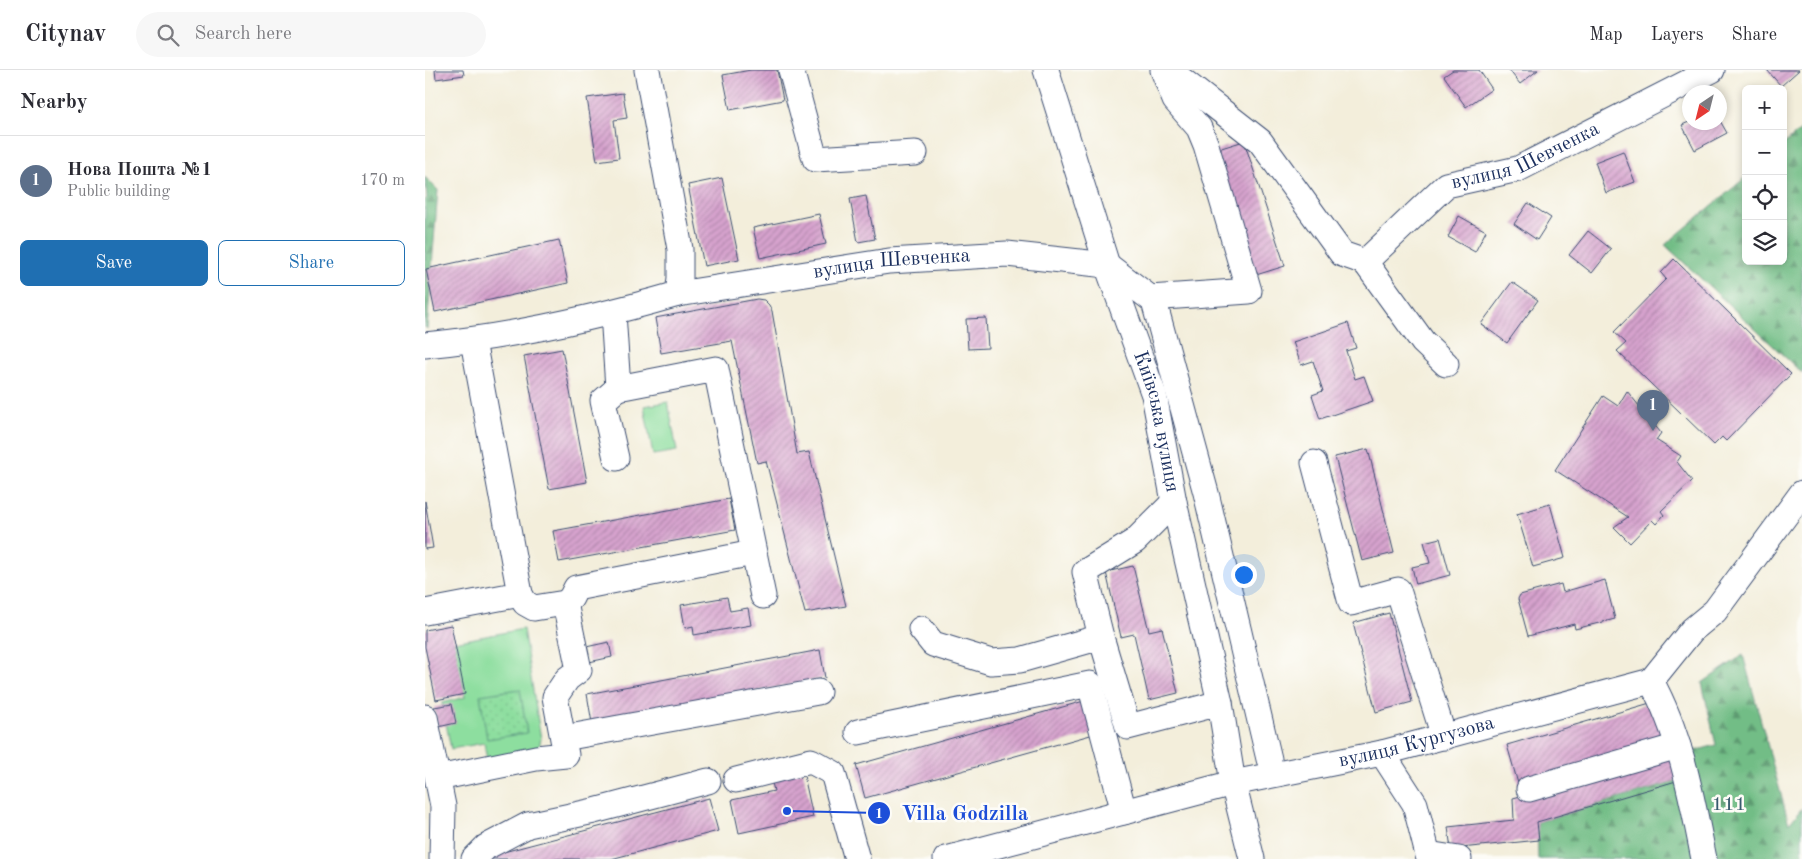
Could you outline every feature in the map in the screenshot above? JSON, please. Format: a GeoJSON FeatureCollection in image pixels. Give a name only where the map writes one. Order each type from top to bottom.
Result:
{"type":"FeatureCollection","features":[{"type":"Feature","properties":{"kind":"street"},"geometry":{"type":"LineString","coordinates":[[647,70],[680,248],[678,294]]}},
{"type":"Feature","properties":{"kind":"street"},"geometry":{"type":"LineString","coordinates":[[791,70],[815,159],[915,153]]}},
{"type":"Feature","properties":{"kind":"street","name":"Київська вулиця"},"geometry":{"type":"LineString","coordinates":[[1045,70],[1107,265],[1154,395],[1174,502],[1220,703],[1233,783],[1252,859]]}},
{"type":"Feature","properties":{"kind":"street"},"geometry":{"type":"LineString","coordinates":[[1107,265],[1150,298],[1249,292],[1206,145],[1199,128],[1175,100],[1163,70]]}},
{"type":"Feature","properties":{"kind":"street"},"geometry":{"type":"LineString","coordinates":[[1169,70],[1259,140],[1342,254],[1365,262],[1423,342],[1446,364]]}},
{"type":"Feature","properties":{"kind":"street","name":"вулиця Шевченка"},"geometry":{"type":"LineString","coordinates":[[1365,262],[1446,185],[1518,169],[1712,70]]}},
{"type":"Feature","properties":{"kind":"street","name":"вулиця Шевченка"},"geometry":{"type":"LineString","coordinates":[[425,345],[473,341],[613,313],[678,294],[889,261],[1007,254],[1107,265]]}},
{"type":"Feature","properties":{"kind":"street"},"geometry":{"type":"LineString","coordinates":[[1153,298],[1207,493],[1269,759]]}},
{"type":"Feature","properties":{"kind":"street"},"geometry":{"type":"LineString","coordinates":[[613,313],[618,388]]}},
{"type":"Feature","properties":{"kind":"street"},"geometry":{"type":"LineString","coordinates":[[473,341],[520,594],[525,603],[534,608],[565,603],[571,598],[576,588],[753,553]]}},
{"type":"Feature","properties":{"kind":"street"},"geometry":{"type":"LineString","coordinates":[[616,458],[603,401],[618,388],[716,369],[763,596]]}},
{"type":"Feature","properties":{"kind":"street"},"geometry":{"type":"LineString","coordinates":[[1314,463],[1351,603],[1398,590],[1444,737]]}},
{"type":"Feature","properties":{"kind":"street"},"geometry":{"type":"LineString","coordinates":[[1705,859],[1687,777],[1678,746],[1660,697],[1651,681],[1692,630],[1715,611],[1802,493]]}},
{"type":"Feature","properties":{"kind":"street"},"geometry":{"type":"LineString","coordinates":[[1174,502],[1135,541],[1085,572],[1101,636],[1128,726],[1220,703]]}},
{"type":"Feature","properties":{"kind":"street"},"geometry":{"type":"LineString","coordinates":[[425,612],[520,594]]}},
{"type":"Feature","properties":{"kind":"street"},"geometry":{"type":"LineString","coordinates":[[438,778],[536,758],[566,755],[555,697],[567,679],[579,670],[565,603]]}},
{"type":"Feature","properties":{"kind":"street"},"geometry":{"type":"LineString","coordinates":[[921,629],[933,644],[991,662],[1020,660],[1101,636]]}},
{"type":"Feature","properties":{"kind":"street","name":"вулиця Кургузова"},"geometry":{"type":"LineString","coordinates":[[946,859],[1233,783],[1382,753],[1651,681]]}},
{"type":"Feature","properties":{"kind":"street"},"geometry":{"type":"LineString","coordinates":[[858,732],[1090,684],[1124,812]]}},
{"type":"Feature","properties":{"kind":"street"},"geometry":{"type":"LineString","coordinates":[[564,738],[817,692]]}},
{"type":"Feature","properties":{"kind":"street"},"geometry":{"type":"LineString","coordinates":[[425,717],[438,778],[434,808],[442,859]]}},
{"type":"Feature","properties":{"kind":"street"},"geometry":{"type":"LineString","coordinates":[[1529,789],[1678,746]]}},
{"type":"Feature","properties":{"kind":"street"},"geometry":{"type":"LineString","coordinates":[[1382,753],[1415,804],[1429,857],[1459,859]]}},
{"type":"Feature","properties":{"kind":"street"},"geometry":{"type":"LineString","coordinates":[[736,780],[811,761],[833,773],[857,859]]}},
{"type":"Feature","properties":{"kind":"street"},"geometry":{"type":"LineString","coordinates":[[474,859],[486,847],[529,825],[594,811],[708,781]]}},
{"type":"Feature","properties":{"kind":"green space"},"geometry":{"type":"Polygon","coordinates":[[[1802,129],[1802,373],[1665,245],[1742,180],[1742,265],[1787,265],[1787,142],[1802,129]]]}},
{"type":"Feature","properties":{"kind":"green space"},"geometry":{"type":"Polygon","coordinates":[[[425,177],[438,190],[427,329],[425,327],[425,201],[427,198],[425,177]]]}},
{"type":"Feature","properties":{"kind":"green space"},"geometry":{"type":"Polygon","coordinates":[[[668,402],[677,451],[653,455],[644,406],[668,402]]]}},
{"type":"Feature","properties":{"kind":"green space"},"geometry":{"type":"Polygon","coordinates":[[[523,629],[541,739],[539,747],[487,760],[484,743],[451,749],[442,703],[465,697],[454,642],[523,629]]]}},
{"type":"Feature","properties":{"kind":"green space","name":"111"},"geometry":{"type":"Polygon","coordinates":[[[1743,655],[1789,824],[1802,808],[1802,859],[1538,859],[1537,822],[1683,780],[1676,756],[1716,745],[1702,683],[1743,655]]]}},
{"type":"Feature","properties":{"kind":"green space"},"geometry":{"type":"Polygon","coordinates":[[[520,689],[527,733],[487,739],[480,695],[520,689]]]}},
{"type":"Feature","properties":{"kind":"building"},"geometry":{"type":"Polygon","coordinates":[[[435,70],[463,70],[464,75],[436,79],[435,70]]]}},
{"type":"Feature","properties":{"kind":"building"},"geometry":{"type":"Polygon","coordinates":[[[751,70],[777,70],[783,100],[730,110],[723,75],[751,70]]]}},
{"type":"Feature","properties":{"kind":"building"},"geometry":{"type":"Polygon","coordinates":[[[1453,70],[1479,70],[1492,89],[1466,107],[1444,76],[1453,70]]]}},
{"type":"Feature","properties":{"kind":"building"},"geometry":{"type":"Polygon","coordinates":[[[1509,70],[1538,70],[1520,84],[1509,70]]]}},
{"type":"Feature","properties":{"kind":"building"},"geometry":{"type":"Polygon","coordinates":[[[1767,70],[1799,70],[1782,85],[1767,70]]]}},
{"type":"Feature","properties":{"kind":"building"},"geometry":{"type":"Polygon","coordinates":[[[623,93],[627,118],[614,120],[619,158],[597,161],[587,98],[623,93]]]}},
{"type":"Feature","properties":{"kind":"building"},"geometry":{"type":"Polygon","coordinates":[[[1685,130],[1725,130],[1727,133],[1695,150],[1685,130]]]}},
{"type":"Feature","properties":{"kind":"building"},"geometry":{"type":"Polygon","coordinates":[[[1244,141],[1285,266],[1256,275],[1215,150],[1244,141]]]}},
{"type":"Feature","properties":{"kind":"building"},"geometry":{"type":"Polygon","coordinates":[[[1623,151],[1635,182],[1606,193],[1595,162],[1623,151]]]}},
{"type":"Feature","properties":{"kind":"building"},"geometry":{"type":"Polygon","coordinates":[[[722,178],[739,259],[704,266],[688,185],[722,178]]]}},
{"type":"Feature","properties":{"kind":"building"},"geometry":{"type":"Polygon","coordinates":[[[866,196],[875,239],[858,242],[850,199],[866,196]]]}},
{"type":"Feature","properties":{"kind":"building"},"geometry":{"type":"Polygon","coordinates":[[[1528,203],[1551,218],[1537,240],[1514,224],[1528,203]]]}},
{"type":"Feature","properties":{"kind":"building"},"geometry":{"type":"Polygon","coordinates":[[[819,214],[826,244],[760,258],[753,228],[819,214]]]}},
{"type":"Feature","properties":{"kind":"building"},"geometry":{"type":"Polygon","coordinates":[[[1459,216],[1486,231],[1475,252],[1448,237],[1459,216]]]}},
{"type":"Feature","properties":{"kind":"building"},"geometry":{"type":"Polygon","coordinates":[[[1588,231],[1611,249],[1592,273],[1569,255],[1588,231]]]}},
{"type":"Feature","properties":{"kind":"building"},"geometry":{"type":"Polygon","coordinates":[[[559,240],[568,283],[435,312],[426,269],[559,240]]]}},
{"type":"Feature","properties":{"kind":"building"},"geometry":{"type":"Polygon","coordinates":[[[1674,259],[1791,374],[1726,441],[1722,437],[1714,445],[1617,351],[1626,343],[1614,332],[1666,279],[1661,273],[1674,259]]]}},
{"type":"Feature","properties":{"kind":"building"},"geometry":{"type":"Polygon","coordinates":[[[1512,282],[1538,300],[1507,343],[1481,324],[1512,282]]]}},
{"type":"Feature","properties":{"kind":"building"},"geometry":{"type":"Polygon","coordinates":[[[757,299],[764,300],[772,311],[797,454],[809,452],[846,606],[805,613],[766,461],[757,463],[732,341],[661,353],[655,318],[757,299]]]}},
{"type":"Feature","properties":{"kind":"building"},"geometry":{"type":"Polygon","coordinates":[[[986,318],[988,348],[968,349],[966,319],[986,318]]]}},
{"type":"Feature","properties":{"kind":"building"},"geometry":{"type":"Polygon","coordinates":[[[1348,323],[1356,348],[1346,351],[1355,379],[1364,376],[1373,401],[1320,419],[1312,395],[1323,391],[1313,361],[1301,365],[1293,342],[1348,323]]]}},
{"type":"Feature","properties":{"kind":"building"},"geometry":{"type":"Polygon","coordinates":[[[562,349],[587,482],[549,489],[524,356],[562,349]]]}},
{"type":"Feature","properties":{"kind":"building"},"geometry":{"type":"Polygon","coordinates":[[[1627,391],[1661,433],[1656,440],[1681,456],[1677,462],[1692,481],[1661,511],[1664,515],[1656,524],[1652,520],[1630,543],[1614,527],[1628,517],[1555,470],[1603,396],[1618,406],[1627,391]]]}},
{"type":"Feature","properties":{"kind":"building"},"geometry":{"type":"Polygon","coordinates":[[[1368,449],[1394,553],[1362,561],[1335,457],[1368,449]]]}},
{"type":"Feature","properties":{"kind":"building"},"geometry":{"type":"Polygon","coordinates":[[[729,499],[735,530],[559,562],[553,531],[729,499]]]}},
{"type":"Feature","properties":{"kind":"building"},"geometry":{"type":"Polygon","coordinates":[[[425,501],[433,548],[425,549],[425,501]]]}},
{"type":"Feature","properties":{"kind":"building"},"geometry":{"type":"Polygon","coordinates":[[[1550,504],[1565,558],[1533,567],[1517,514],[1550,504]]]}},
{"type":"Feature","properties":{"kind":"building"},"geometry":{"type":"Polygon","coordinates":[[[1440,538],[1450,575],[1416,584],[1412,567],[1430,563],[1424,542],[1440,538]]]}},
{"type":"Feature","properties":{"kind":"building"},"geometry":{"type":"Polygon","coordinates":[[[1133,566],[1149,631],[1162,628],[1178,693],[1149,700],[1134,634],[1121,637],[1106,572],[1133,566]]]}},
{"type":"Feature","properties":{"kind":"building"},"geometry":{"type":"Polygon","coordinates":[[[1605,580],[1615,619],[1575,629],[1574,624],[1528,636],[1518,599],[1520,595],[1561,584],[1563,592],[1605,580]]]}},
{"type":"Feature","properties":{"kind":"building"},"geometry":{"type":"Polygon","coordinates":[[[727,597],[730,611],[748,608],[751,625],[694,635],[693,626],[685,628],[681,605],[727,597]]]}},
{"type":"Feature","properties":{"kind":"building"},"geometry":{"type":"Polygon","coordinates":[[[1389,613],[1412,702],[1376,712],[1353,623],[1389,613]]]}},
{"type":"Feature","properties":{"kind":"building"},"geometry":{"type":"Polygon","coordinates":[[[451,625],[465,694],[436,700],[425,647],[425,630],[451,625]]]}},
{"type":"Feature","properties":{"kind":"building"},"geometry":{"type":"Polygon","coordinates":[[[609,642],[612,657],[589,662],[586,647],[609,642]]]}},
{"type":"Feature","properties":{"kind":"building"},"geometry":{"type":"Polygon","coordinates":[[[820,650],[825,678],[592,723],[587,694],[820,650]]]}},
{"type":"Feature","properties":{"kind":"building"},"geometry":{"type":"Polygon","coordinates":[[[1084,701],[1094,734],[865,798],[856,765],[1084,701]]]}},
{"type":"Feature","properties":{"kind":"building"},"geometry":{"type":"Polygon","coordinates":[[[1657,701],[1669,743],[1519,787],[1507,745],[1657,701]]]}},
{"type":"Feature","properties":{"kind":"building"},"geometry":{"type":"Polygon","coordinates":[[[452,704],[456,723],[438,727],[434,707],[452,704]]]}},
{"type":"Feature","properties":{"kind":"building"},"geometry":{"type":"Polygon","coordinates":[[[1676,756],[1683,779],[1537,822],[1539,840],[1451,849],[1448,827],[1514,820],[1513,798],[1676,756]]]}},
{"type":"Feature","properties":{"kind":"building"},"geometry":{"type":"Polygon","coordinates":[[[803,771],[813,817],[739,833],[732,800],[774,791],[771,778],[803,771]]]}},
{"type":"Feature","properties":{"kind":"building"},"geometry":{"type":"Polygon","coordinates":[[[709,798],[718,831],[611,859],[477,859],[709,798]]]}},
{"type":"Feature","properties":{"kind":"place","name":"Нова Пошта №1"},"geometry":{"type":"Point","coordinates":[1653,431]}},
{"type":"Feature","properties":{"kind":"place","name":"Villa Godzilla"},"geometry":{"type":"Point","coordinates":[787,811]}}]}
